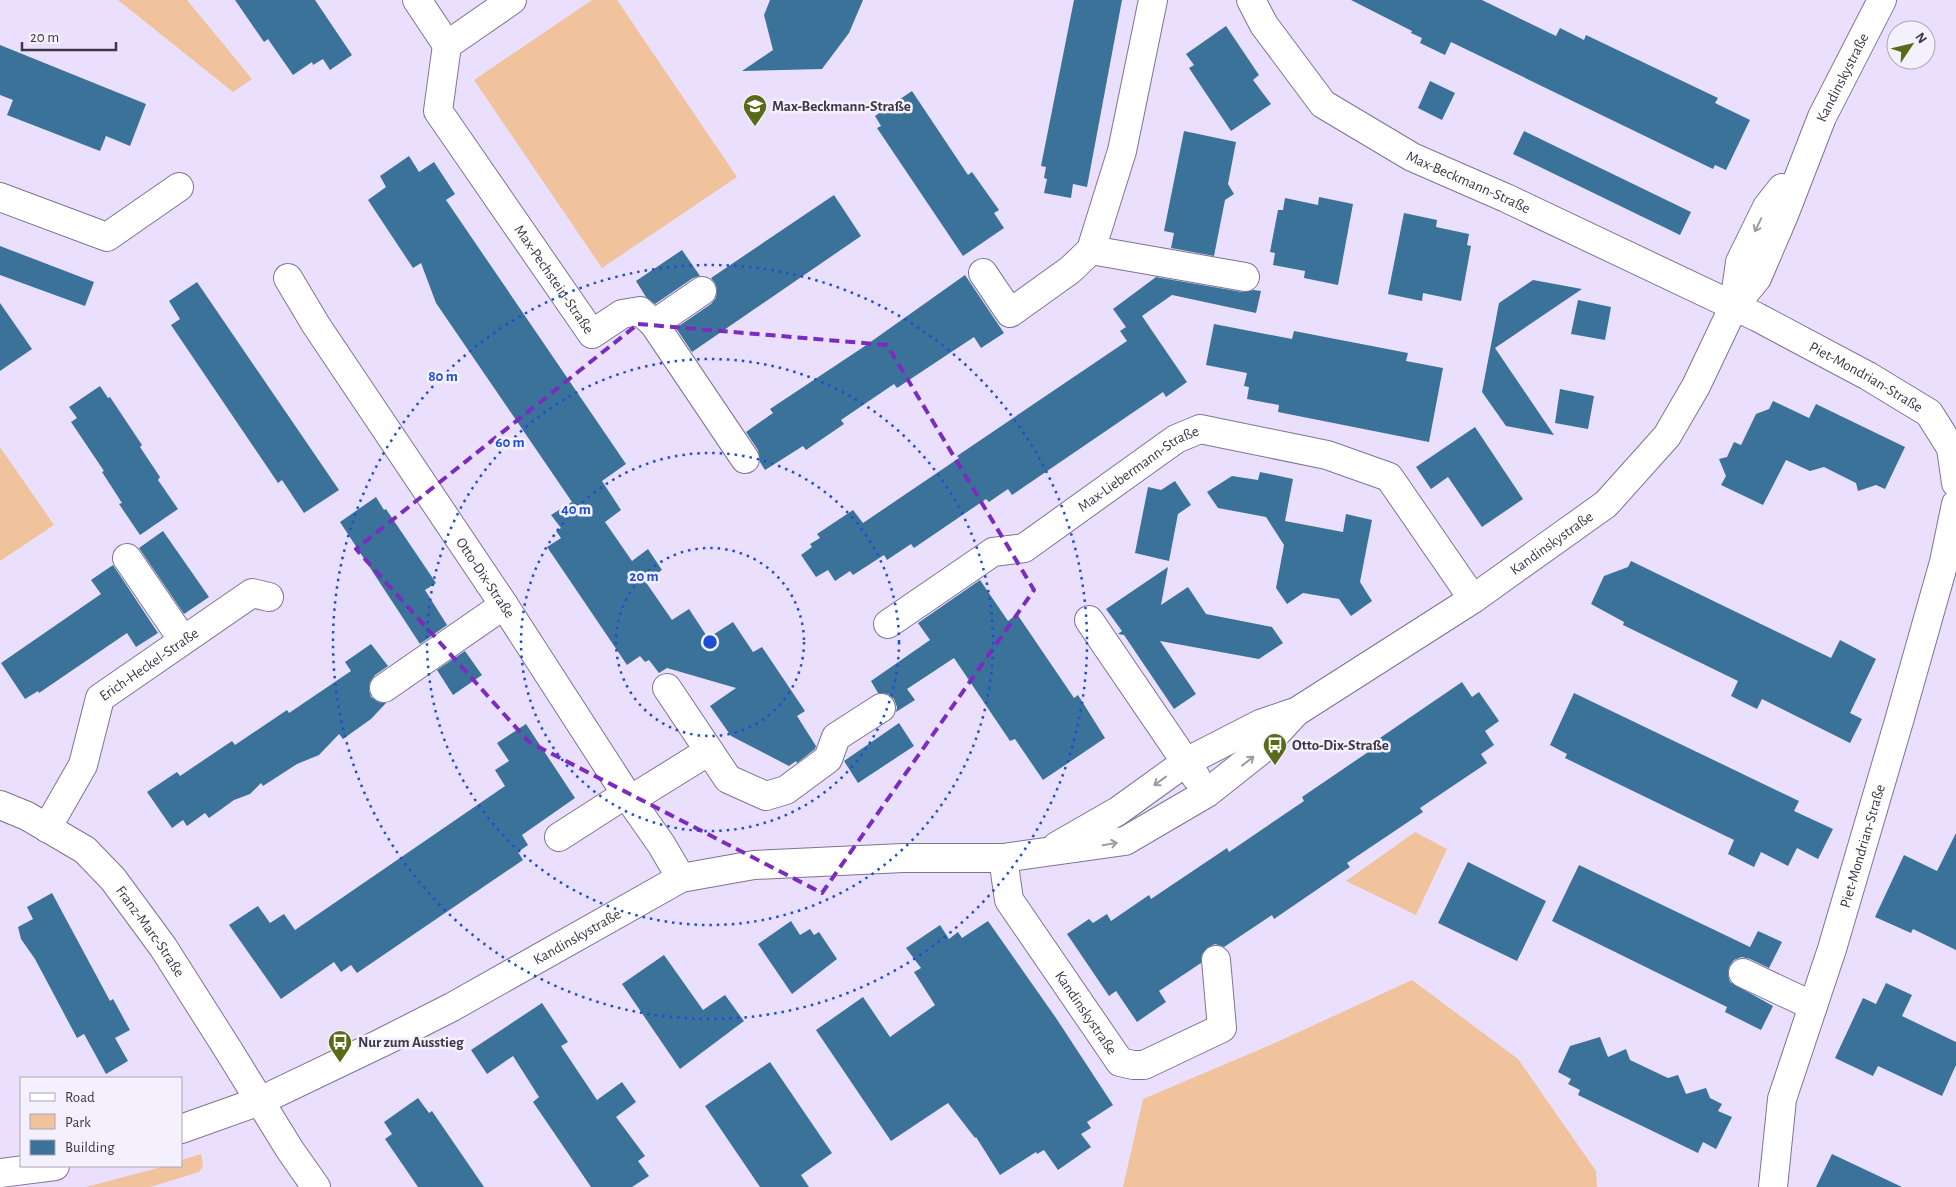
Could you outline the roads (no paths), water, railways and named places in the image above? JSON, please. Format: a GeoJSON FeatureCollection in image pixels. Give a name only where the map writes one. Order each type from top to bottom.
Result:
{"type":"FeatureCollection","features":[{"type":"Feature","properties":{"kind":"street"},"geometry":{"type":"LineString","coordinates":[[417,0],[447,45],[512,0]]}},
{"type":"Feature","properties":{"kind":"street"},"geometry":{"type":"LineString","coordinates":[[983,273],[1010,313],[1062,277],[1091,250],[1122,151],[1153,0]]}},
{"type":"Feature","properties":{"kind":"street","name":"Max-Beckmann-Straße"},"geometry":{"type":"LineString","coordinates":[[1251,0],[1264,25],[1323,104],[1412,157],[1506,198],[1734,306]]}},
{"type":"Feature","properties":{"kind":"street","name":"Kandinskystraße"},"geometry":{"type":"LineString","coordinates":[[1045,853],[1118,811],[1186,762],[1260,724],[1296,712],[1473,599],[1606,504],[1632,478],[1668,436],[1696,386],[1734,306],[1740,262],[1767,207],[1806,157],[1822,117],[1882,0]]}},
{"type":"Feature","properties":{"kind":"street","name":"Max-Pechstein-Straße"},"geometry":{"type":"LineString","coordinates":[[447,45],[438,111],[592,334],[622,314],[640,310],[654,324],[744,458]]}},
{"type":"Feature","properties":{"kind":"street"},"geometry":{"type":"LineString","coordinates":[[0,198],[107,237],[179,186]]}},
{"type":"Feature","properties":{"kind":"street"},"geometry":{"type":"LineString","coordinates":[[1091,250],[1245,277]]}},
{"type":"Feature","properties":{"kind":"street","name":"Otto-Dix-Straße"},"geometry":{"type":"LineString","coordinates":[[288,278],[316,325],[504,605],[628,797],[661,844],[681,878]]}},
{"type":"Feature","properties":{"kind":"street"},"geometry":{"type":"LineString","coordinates":[[654,324],[702,291]]}},
{"type":"Feature","properties":{"kind":"street","name":"Piet-Mondrian-Straße"},"geometry":{"type":"LineString","coordinates":[[1734,306],[1868,376],[1929,413],[1951,448],[1956,482]]}},
{"type":"Feature","properties":{"kind":"street","name":"Max-Liebermann-Straße"},"geometry":{"type":"LineString","coordinates":[[888,624],[993,552],[1024,548],[1176,439],[1200,429],[1327,455],[1389,477],[1473,599]]}},
{"type":"Feature","properties":{"kind":"street","name":"Piet-Mondrian-Straße"},"geometry":{"type":"LineString","coordinates":[[1773,1187],[1782,1099],[1832,949],[1944,562],[1956,504]]}},
{"type":"Feature","properties":{"kind":"street"},"geometry":{"type":"LineString","coordinates":[[127,558],[183,640]]}},
{"type":"Feature","properties":{"kind":"street","name":"Erich-Heckel-Straße"},"geometry":{"type":"LineString","coordinates":[[47,828],[83,765],[100,698],[252,593],[269,597]]}},
{"type":"Feature","properties":{"kind":"street"},"geometry":{"type":"LineString","coordinates":[[384,688],[504,605]]}},
{"type":"Feature","properties":{"kind":"street"},"geometry":{"type":"LineString","coordinates":[[1089,620],[1207,793]]}},
{"type":"Feature","properties":{"kind":"street"},"geometry":{"type":"LineString","coordinates":[[667,688],[728,778],[766,796],[786,790],[828,759],[836,737],[881,708]]}},
{"type":"Feature","properties":{"kind":"street","name":"Kandinskystraße"},"geometry":{"type":"LineString","coordinates":[[182,1129],[260,1101],[452,1007],[681,878],[754,865],[903,858],[1003,858],[1125,841],[1207,793],[1260,751],[1296,712]]}},
{"type":"Feature","properties":{"kind":"street"},"geometry":{"type":"LineString","coordinates":[[559,837],[708,751]]}},
{"type":"Feature","properties":{"kind":"street","name":"Franz-Marc-Straße"},"geometry":{"type":"LineString","coordinates":[[0,805],[27,816],[86,850],[113,879],[163,947],[290,1150],[316,1187]]}},
{"type":"Feature","properties":{"kind":"street","name":"Kandinskystraße"},"geometry":{"type":"LineString","coordinates":[[1003,858],[1010,900],[1120,1062],[1144,1065],[1222,1028],[1216,960]]}},
{"type":"Feature","properties":{"kind":"street"},"geometry":{"type":"LineString","coordinates":[[1742,973],[1813,1006]]}},
{"type":"Feature","properties":{"kind":"street"},"geometry":{"type":"LineString","coordinates":[[0,1173],[47,1167]]}},
{"type":"Feature","properties":{"kind":"place","name":"Max-Beckmann-Straße"},"geometry":{"type":"Point","coordinates":[755,127]}},
{"type":"Feature","properties":{"kind":"place","name":"Otto-Dix-Straße"},"geometry":{"type":"Point","coordinates":[1275,766]}},
{"type":"Feature","properties":{"kind":"place","name":"Nur zum Ausstieg"},"geometry":{"type":"Point","coordinates":[340,1063]}}]}
